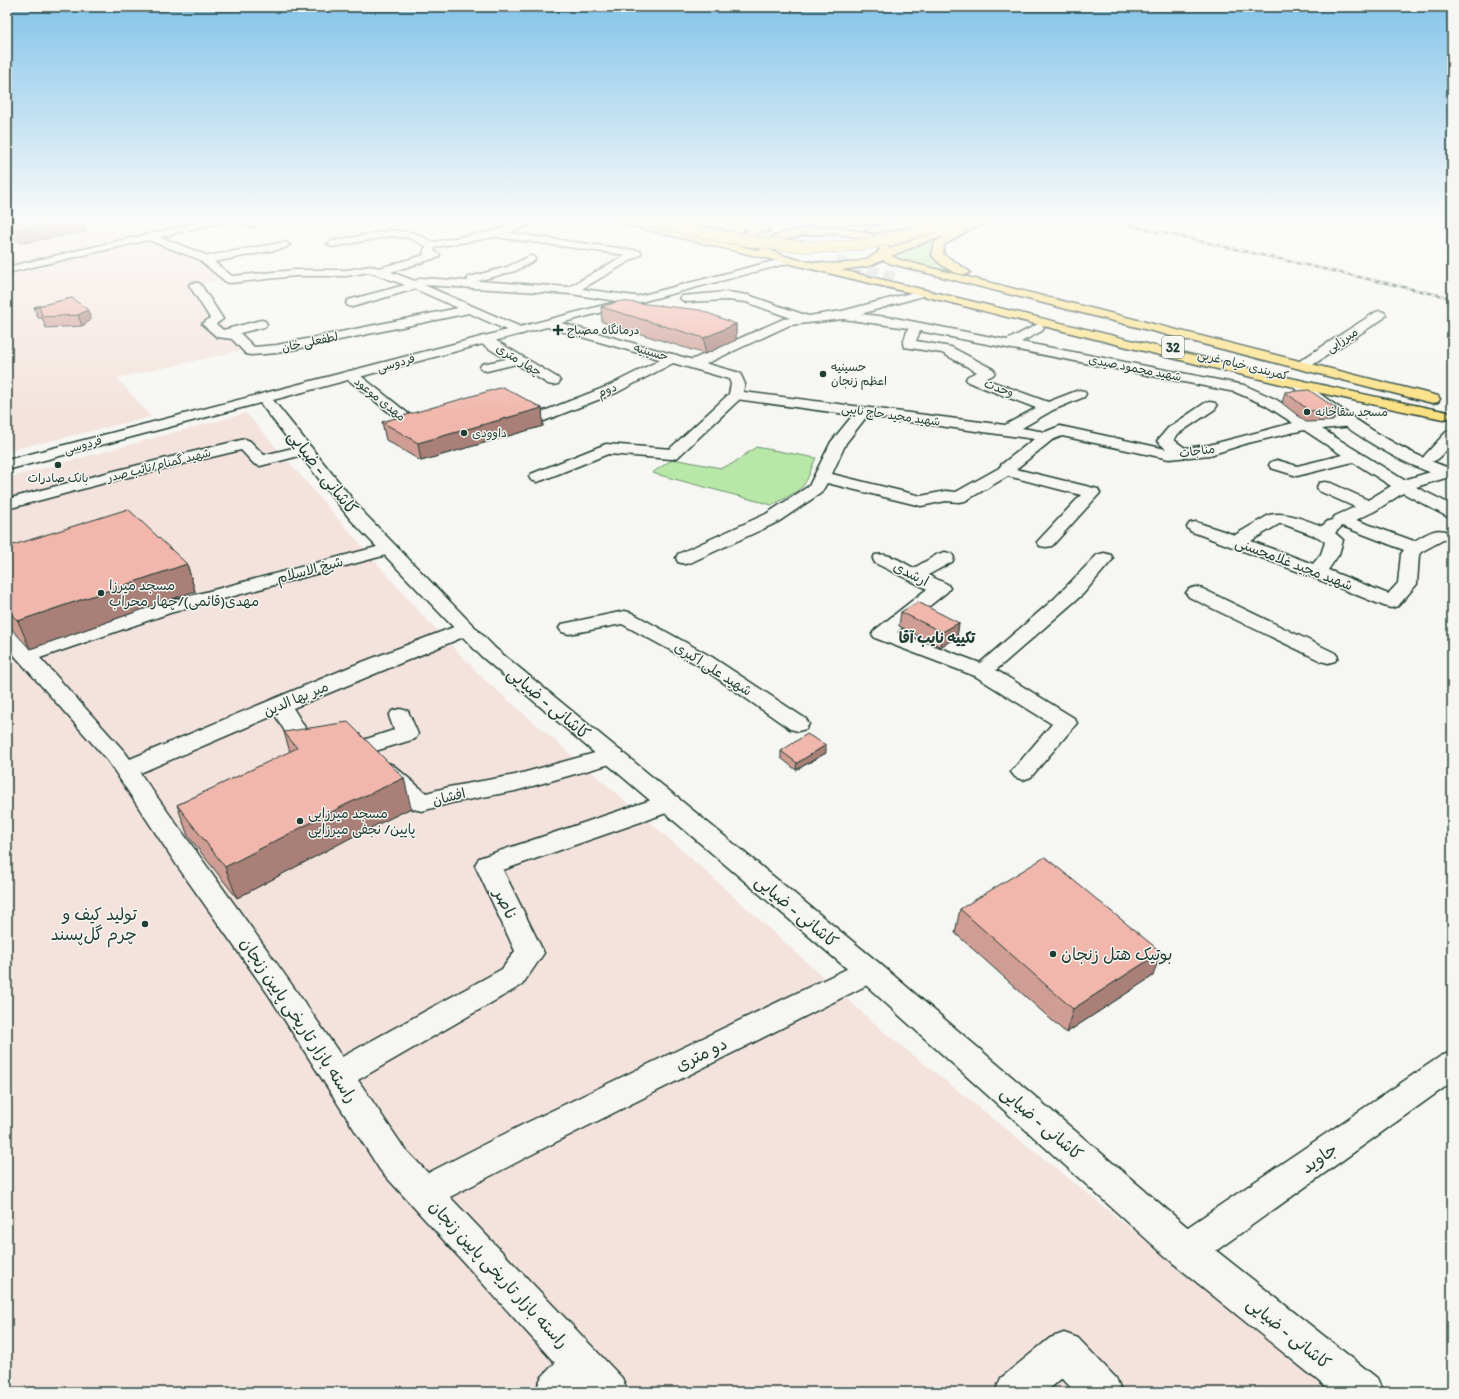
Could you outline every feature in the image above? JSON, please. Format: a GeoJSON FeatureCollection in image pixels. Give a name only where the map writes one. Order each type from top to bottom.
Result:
{"type":"FeatureCollection","features":[{"type":"Feature","properties":{"kind":"highway"},"geometry":{"type":"LineString","coordinates":[[909,285],[922,293],[1298,384],[1447,416]]}},
{"type":"Feature","properties":{"kind":"highway","name":"کمربندی خیام غربی"},"geometry":{"type":"LineString","coordinates":[[933,285],[1447,416]]}},
{"type":"Feature","properties":{"kind":"highway","name":"کمربندی خیام غربی"},"geometry":{"type":"LineString","coordinates":[[938,285],[1361,381]]}},
{"type":"Feature","properties":{"kind":"highway"},"geometry":{"type":"LineString","coordinates":[[988,285],[1361,381]]}},
{"type":"Feature","properties":{"kind":"highway"},"geometry":{"type":"LineString","coordinates":[[995,285],[1006,290]]}},
{"type":"Feature","properties":{"kind":"highway","name":"32"},"geometry":{"type":"LineString","coordinates":[[1361,381],[1452,404]]}},
{"type":"Feature","properties":{"kind":"street"},"geometry":{"type":"LineString","coordinates":[[196,285],[217,319],[208,324],[221,334],[261,324]]}},
{"type":"Feature","properties":{"kind":"street"},"geometry":{"type":"LineString","coordinates":[[352,303],[416,285]]}},
{"type":"Feature","properties":{"kind":"street"},"geometry":{"type":"LineString","coordinates":[[418,285],[519,331]]}},
{"type":"Feature","properties":{"kind":"street"},"geometry":{"type":"LineString","coordinates":[[476,285],[576,291],[635,300]]}},
{"type":"Feature","properties":{"kind":"street"},"geometry":{"type":"LineString","coordinates":[[562,302],[585,285]]}},
{"type":"Feature","properties":{"kind":"street","name":"فردوسی"},"geometry":{"type":"LineString","coordinates":[[7,465],[692,285]]}},
{"type":"Feature","properties":{"kind":"street"},"geometry":{"type":"LineString","coordinates":[[694,364],[787,322],[843,315],[922,293]]}},
{"type":"Feature","properties":{"kind":"street"},"geometry":{"type":"LineString","coordinates":[[686,298],[727,296],[748,299],[810,320]]}},
{"type":"Feature","properties":{"kind":"street","name":"لطفعلی خان"},"geometry":{"type":"LineString","coordinates":[[221,334],[236,336],[251,351],[277,349],[472,309]]}},
{"type":"Feature","properties":{"kind":"street","name":"میرزایی"},"geometry":{"type":"LineString","coordinates":[[1303,365],[1380,314]]}},
{"type":"Feature","properties":{"kind":"street","name":"شهید محمود صیدی"},"geometry":{"type":"LineString","coordinates":[[843,315],[915,326],[1240,388],[1264,398],[1402,486],[1452,512]]}},
{"type":"Feature","properties":{"kind":"street","name":"حسینیه"},"geometry":{"type":"LineString","coordinates":[[548,324],[735,376],[738,384],[736,395]]}},
{"type":"Feature","properties":{"kind":"street","name":"وحدت"},"geometry":{"type":"LineString","coordinates":[[915,326],[909,344],[946,350],[988,372],[973,379],[1048,407]]}},
{"type":"Feature","properties":{"kind":"street"},"geometry":{"type":"LineString","coordinates":[[1009,344],[1038,328]]}},
{"type":"Feature","properties":{"kind":"street","name":"چهار متری"},"geometry":{"type":"LineString","coordinates":[[485,340],[553,381]]}},
{"type":"Feature","properties":{"kind":"street","name":"دوم"},"geometry":{"type":"LineString","coordinates":[[539,418],[612,389],[672,358]]}},
{"type":"Feature","properties":{"kind":"street"},"geometry":{"type":"LineString","coordinates":[[487,367],[518,360]]}},
{"type":"Feature","properties":{"kind":"street","name":"مهدی موعود"},"geometry":{"type":"LineString","coordinates":[[351,375],[410,422]]}},
{"type":"Feature","properties":{"kind":"street"},"geometry":{"type":"LineString","coordinates":[[1298,384],[1348,423],[1406,456],[1450,473]]}},
{"type":"Feature","properties":{"kind":"street"},"geometry":{"type":"LineString","coordinates":[[1007,430],[1048,407],[1079,394]]}},
{"type":"Feature","properties":{"kind":"street"},"geometry":{"type":"LineString","coordinates":[[537,477],[606,449],[672,454],[736,395]]}},
{"type":"Feature","properties":{"kind":"street","name":"شهید مجید حاج نایبی"},"geometry":{"type":"LineString","coordinates":[[736,395],[1007,430],[1047,437]]}},
{"type":"Feature","properties":{"kind":"street","name":"کاشانی - ضیایی"},"geometry":{"type":"LineString","coordinates":[[264,398],[356,515],[488,652],[869,971],[1186,1250],[1363,1392]]}},
{"type":"Feature","properties":{"kind":"street"},"geometry":{"type":"LineString","coordinates":[[1182,453],[1165,441],[1174,432],[1210,406]]}},
{"type":"Feature","properties":{"kind":"street"},"geometry":{"type":"LineString","coordinates":[[684,558],[772,518],[815,489],[823,477],[839,442],[864,411]]}},
{"type":"Feature","properties":{"kind":"street","name":"مناجات"},"geometry":{"type":"LineString","coordinates":[[1047,437],[1060,430],[1169,454],[1210,450],[1243,440],[1306,425],[1348,423]]}},
{"type":"Feature","properties":{"kind":"street"},"geometry":{"type":"LineString","coordinates":[[823,477],[921,501],[946,496],[959,497],[1006,471],[1008,467],[1047,437]]}},
{"type":"Feature","properties":{"kind":"street"},"geometry":{"type":"LineString","coordinates":[[1431,458],[1449,441]]}},
{"type":"Feature","properties":{"kind":"street","name":"شهید گمنام/نائب صدر"},"geometry":{"type":"LineString","coordinates":[[7,504],[112,476],[244,444],[260,460],[305,450]]}},
{"type":"Feature","properties":{"kind":"street"},"geometry":{"type":"LineString","coordinates":[[1277,465],[1297,471],[1356,456]]}},
{"type":"Feature","properties":{"kind":"street"},"geometry":{"type":"LineString","coordinates":[[1006,471],[1092,493],[1046,542]]}},
{"type":"Feature","properties":{"kind":"street"},"geometry":{"type":"LineString","coordinates":[[1324,533],[1342,520],[1392,494],[1402,486],[1450,473]]}},
{"type":"Feature","properties":{"kind":"street"},"geometry":{"type":"LineString","coordinates":[[1325,487],[1369,507]]}},
{"type":"Feature","properties":{"kind":"street"},"geometry":{"type":"LineString","coordinates":[[1237,542],[1275,519],[1285,519],[1324,533],[1334,540],[1330,554],[1317,572]]}},
{"type":"Feature","properties":{"kind":"street"},"geometry":{"type":"LineString","coordinates":[[1342,520],[1415,548],[1439,535]]}},
{"type":"Feature","properties":{"kind":"street","name":"شهید مجید غلامحسنی"},"geometry":{"type":"LineString","coordinates":[[1196,527],[1317,572],[1391,602],[1407,584],[1410,554],[1415,548]]}},
{"type":"Feature","properties":{"kind":"street","name":"شیخ الاسلام"},"geometry":{"type":"LineString","coordinates":[[26,656],[163,609],[388,549]]}},
{"type":"Feature","properties":{"kind":"street"},"geometry":{"type":"LineString","coordinates":[[914,575],[945,558]]}},
{"type":"Feature","properties":{"kind":"street","name":"ارشدی"},"geometry":{"type":"LineString","coordinates":[[882,559],[940,588],[882,634],[983,671]]}},
{"type":"Feature","properties":{"kind":"street"},"geometry":{"type":"LineString","coordinates":[[1023,772],[1066,722],[983,671],[1012,644],[1047,617],[1104,560]]}},
{"type":"Feature","properties":{"kind":"street"},"geometry":{"type":"LineString","coordinates":[[1196,593],[1328,657]]}},
{"type":"Feature","properties":{"kind":"street","name":"شهید علی اکبری"},"geometry":{"type":"LineString","coordinates":[[569,628],[625,617],[705,661],[798,724]]}},
{"type":"Feature","properties":{"kind":"street","name":"میر بها الدین"},"geometry":{"type":"LineString","coordinates":[[126,770],[360,671],[466,629]]}},
{"type":"Feature","properties":{"kind":"street","name":"راسته بازار تاریخی پایین زنجان"},"geometry":{"type":"LineString","coordinates":[[7,634],[116,756],[187,860],[278,986],[392,1159],[608,1392]]}},
{"type":"Feature","properties":{"kind":"street"},"geometry":{"type":"LineString","coordinates":[[280,705],[308,751],[362,748],[408,734],[400,716]]}},
{"type":"Feature","properties":{"kind":"street","name":"افشان"},"geometry":{"type":"LineString","coordinates":[[362,748],[422,803],[449,795],[515,783],[613,756]]}},
{"type":"Feature","properties":{"kind":"street","name":"ناصر"},"geometry":{"type":"LineString","coordinates":[[337,1076],[512,977],[530,953],[488,865],[668,803]]}},
{"type":"Feature","properties":{"kind":"street","name":"دو متری"},"geometry":{"type":"LineString","coordinates":[[424,1193],[534,1136],[869,971]]}},
{"type":"Feature","properties":{"kind":"street","name":"جاوید"},"geometry":{"type":"LineString","coordinates":[[1186,1250],[1452,1065]]}},
{"type":"Feature","properties":{"kind":"street"},"geometry":{"type":"LineString","coordinates":[[1015,1392],[1064,1352],[1102,1392]]}},
{"type":"Feature","properties":{"kind":"street"},"geometry":{"type":"LineString","coordinates":[[555,1392],[582,1364]]}},
{"type":"Feature","properties":{"kind":"shaded area"},"geometry":{"type":"Polygon","coordinates":[[[7,285],[194,285],[193,286],[245,350],[117,378],[151,417],[7,451],[7,285]]]}},
{"type":"Feature","properties":{"kind":"shaded area"},"geometry":{"type":"Polygon","coordinates":[[[246,413],[423,616],[486,681],[691,858],[884,1032],[1092,1197],[1330,1392],[7,1392],[7,478],[246,413]]]}},
{"type":"Feature","properties":{"kind":"green space"},"geometry":{"type":"Polygon","coordinates":[[[756,447],[816,458],[802,487],[772,505],[652,473],[673,459],[721,468],[732,464],[756,447]]]}},
{"type":"Feature","properties":{"kind":"building"},"geometry":{"type":"Polygon","coordinates":[[[72,298],[88,310],[78,315],[42,317],[40,308],[34,307],[72,298]]]}},
{"type":"Feature","properties":{"kind":"building"},"geometry":{"type":"Polygon","coordinates":[[[620,301],[700,310],[736,324],[704,338],[601,307],[620,301]]]}},
{"type":"Feature","properties":{"kind":"building"},"geometry":{"type":"Polygon","coordinates":[[[503,387],[542,408],[418,443],[382,422],[503,387]]]}},
{"type":"Feature","properties":{"kind":"building"},"geometry":{"type":"Polygon","coordinates":[[[1309,390],[1337,409],[1310,411],[1285,392],[1309,390]]]}},
{"type":"Feature","properties":{"kind":"building"},"geometry":{"type":"Polygon","coordinates":[[[128,509],[187,564],[18,621],[7,610],[7,547],[128,509]]]}},
{"type":"Feature","properties":{"kind":"building"},"geometry":{"type":"Polygon","coordinates":[[[918,602],[959,623],[942,632],[901,612],[918,602]]]}},
{"type":"Feature","properties":{"kind":"building"},"geometry":{"type":"Polygon","coordinates":[[[348,722],[404,778],[347,804],[225,867],[177,805],[297,748],[284,732],[348,722]]]}},
{"type":"Feature","properties":{"kind":"building"},"geometry":{"type":"Polygon","coordinates":[[[807,734],[826,745],[797,763],[781,751],[807,734]]]}},
{"type":"Feature","properties":{"kind":"building","name":"بوتیک هتل زنجان"},"geometry":{"type":"Polygon","coordinates":[[[1045,857],[1161,952],[1073,1009],[960,909],[1045,857]]]}},
{"type":"Feature","properties":{"kind":"railway"},"geometry":{"type":"LineString","coordinates":[[1396,285],[1452,298]]}},
{"type":"Feature","properties":{"kind":"place","name":"درمانگاه مصباح"},"geometry":{"type":"Point","coordinates":[558,330]}},
{"type":"Feature","properties":{"kind":"place","name":"حسینیه اعظم زنجان"},"geometry":{"type":"Point","coordinates":[823,374]}},
{"type":"Feature","properties":{"kind":"place","name":"مسجد سقاخانه"},"geometry":{"type":"Point","coordinates":[1307,412]}},
{"type":"Feature","properties":{"kind":"place","name":"داوودی"},"geometry":{"type":"Point","coordinates":[464,433]}},
{"type":"Feature","properties":{"kind":"place","name":"بانک صادرات"},"geometry":{"type":"Point","coordinates":[58,465]}},
{"type":"Feature","properties":{"kind":"place","name":"مسجد میرزا مهدی(قائمی)/چهار محراب"},"geometry":{"type":"Point","coordinates":[101,593]}},
{"type":"Feature","properties":{"kind":"place","name":"مسجد میرزایی پایین/ نجفی میرزایی"},"geometry":{"type":"Point","coordinates":[300,821]}},
{"type":"Feature","properties":{"kind":"place","name":"تولید کیف و چرم گل‌پسند"},"geometry":{"type":"Point","coordinates":[145,924]}},
{"type":"Feature","properties":{"kind":"place","name":"بوتیک هتل زنجان"},"geometry":{"type":"Point","coordinates":[1053,954]}},
{"type":"Feature","properties":{"kind":"district","name":"تکییه نایب آقا"},"geometry":{"type":"Point","coordinates":[937,638]}}]}
